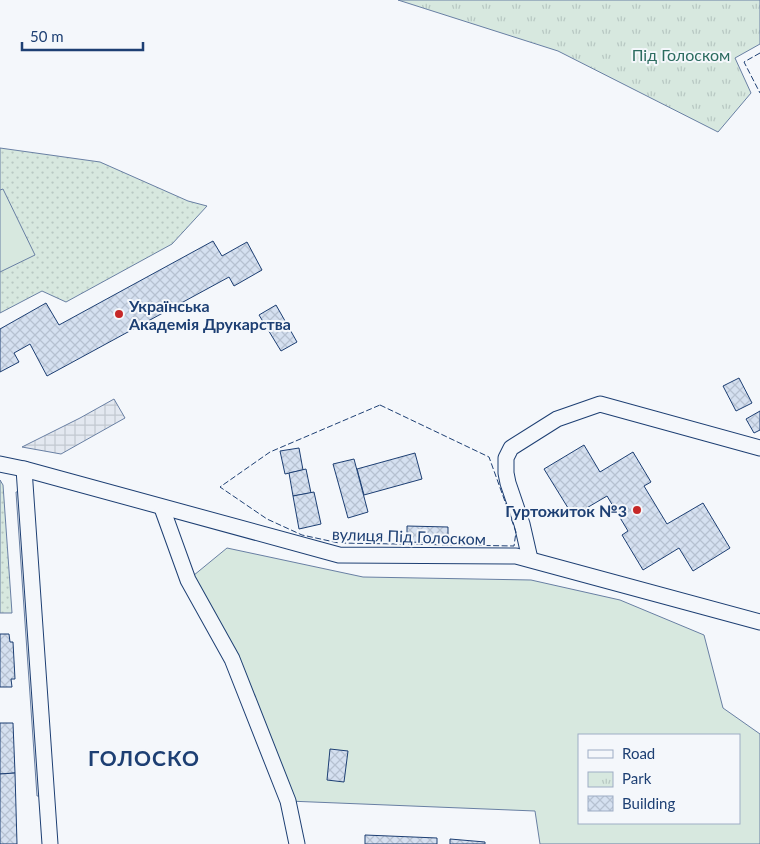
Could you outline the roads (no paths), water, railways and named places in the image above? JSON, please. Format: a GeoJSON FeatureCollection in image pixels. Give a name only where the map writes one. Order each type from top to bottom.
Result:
{"type":"FeatureCollection","features":[{"type":"Feature","properties":{"kind":"street"},"geometry":{"type":"LineString","coordinates":[[530,559],[522,524],[508,482],[505,465],[506,458],[511,448],[557,419],[600,404],[760,448]]}},
{"type":"Feature","properties":{"kind":"street","name":"вулиця Під Голоском"},"geometry":{"type":"LineString","coordinates":[[0,464],[339,554],[516,556],[760,622]]}},
{"type":"Feature","properties":{"kind":"street"},"geometry":{"type":"LineString","coordinates":[[24,469],[50,844]]}},
{"type":"Feature","properties":{"kind":"street"},"geometry":{"type":"LineString","coordinates":[[162,508],[188,580],[232,659],[288,801],[297,844]]}},
{"type":"Feature","properties":{"kind":"place","name":"Українська Академія Друкарства"},"geometry":{"type":"Point","coordinates":[119,314]}},
{"type":"Feature","properties":{"kind":"place","name":"Гуртожиток №3"},"geometry":{"type":"Point","coordinates":[637,510]}},
{"type":"Feature","properties":{"kind":"district","name":"ГОЛОСКО"},"geometry":{"type":"Point","coordinates":[144,757]}},
{"type":"Feature","properties":{"kind":"park label","name":"Під Голоском"},"geometry":{"type":"Point","coordinates":[681,54]}}]}
